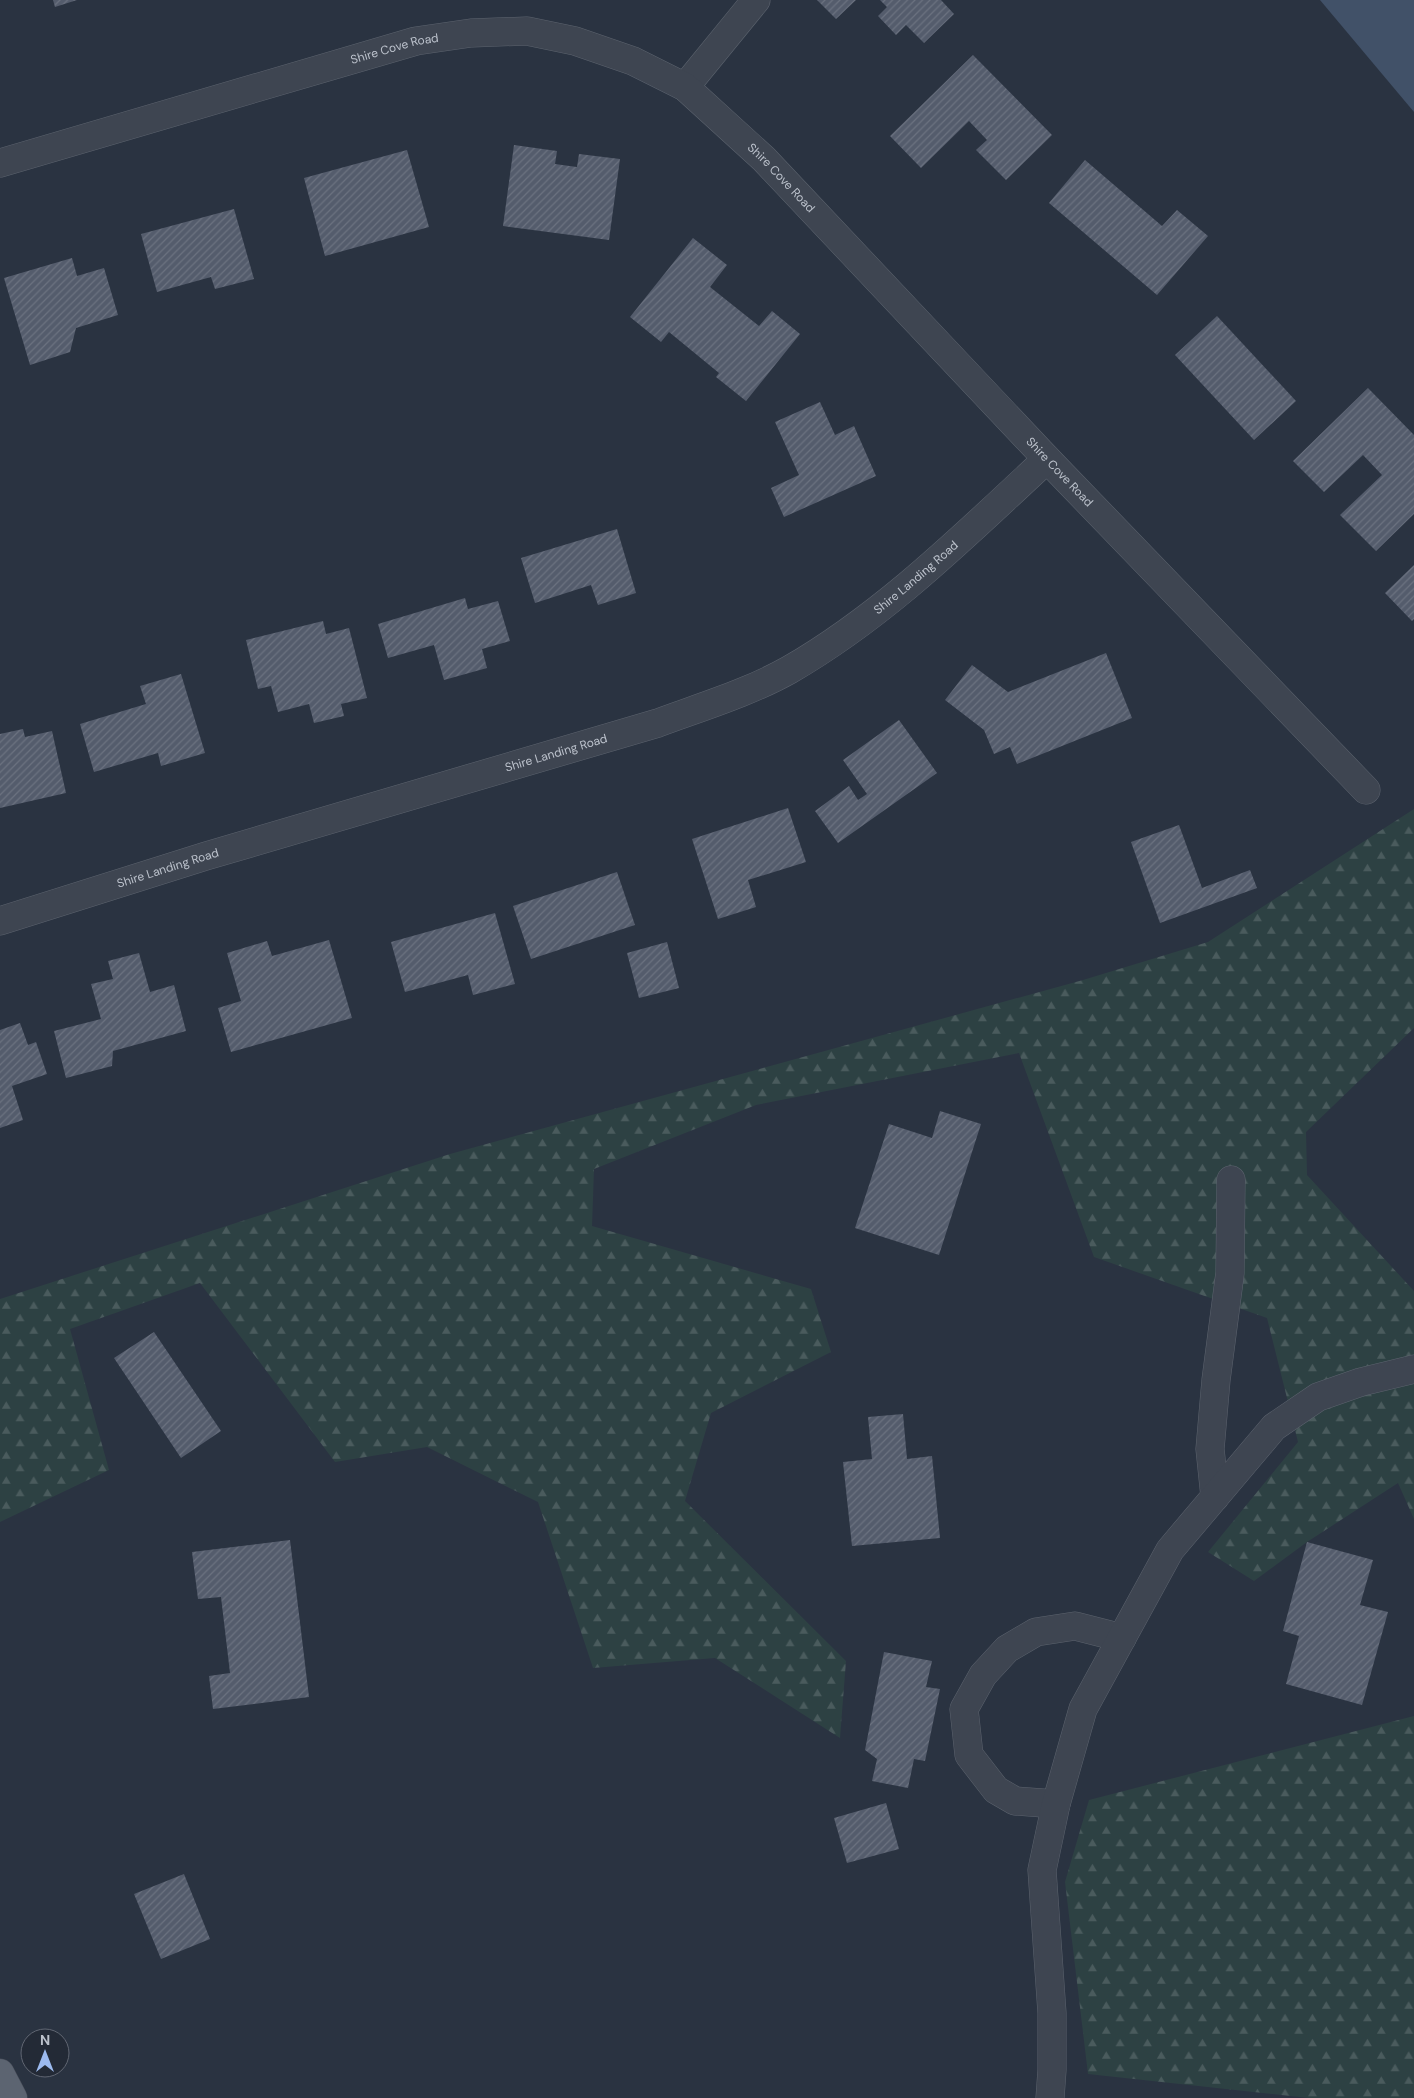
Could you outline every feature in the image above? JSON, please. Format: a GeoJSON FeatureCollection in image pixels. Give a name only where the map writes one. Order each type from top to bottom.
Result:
{"type":"FeatureCollection","features":[{"type":"Feature","properties":{"kind":"main road"},"geometry":{"type":"LineString","coordinates":[[0,2073],[14,2098]]}},
{"type":"Feature","properties":{"kind":"street"},"geometry":{"type":"LineString","coordinates":[[685,87],[756,0]]}},
{"type":"Feature","properties":{"kind":"street","name":"Shire Cove Road"},"geometry":{"type":"LineString","coordinates":[[0,163],[416,41],[471,33],[527,31],[575,41],[633,61],[685,87],[764,159],[1047,458],[1366,790]]}},
{"type":"Feature","properties":{"kind":"street","name":"Shire Landing Road"},"geometry":{"type":"LineString","coordinates":[[0,921],[206,856],[658,723],[720,700],[787,671],[855,628],[946,553],[1047,458]]}},
{"type":"Feature","properties":{"kind":"street"},"geometry":{"type":"LineString","coordinates":[[1215,1497],[1210,1449],[1216,1380],[1230,1273],[1231,1180]]}},
{"type":"Feature","properties":{"kind":"street"},"geometry":{"type":"LineString","coordinates":[[1050,2098],[1052,2013],[1042,1870],[1056,1804],[1083,1709],[1170,1550],[1274,1427],[1318,1397],[1361,1382],[1414,1368]]}},
{"type":"Feature","properties":{"kind":"street"},"geometry":{"type":"LineString","coordinates":[[1056,1804],[1015,1801],[996,1790],[969,1755],[964,1710],[983,1675],[1007,1649],[1036,1632],[1075,1626],[1122,1638]]}},
{"type":"Feature","properties":{"kind":"green space"},"geometry":{"type":"Polygon","coordinates":[[[1414,809],[1414,1028],[1306,1132],[1307,1175],[1414,1291],[1414,1519],[1398,1483],[1307,1542],[1254,1581],[1208,1552],[1298,1442],[1267,1318],[1094,1257],[1019,1053],[756,1105],[594,1169],[592,1226],[811,1289],[831,1352],[711,1413],[685,1501],[846,1661],[840,1738],[715,1658],[593,1668],[538,1502],[427,1447],[335,1462],[200,1283],[70,1329],[109,1470],[0,1522],[0,1299],[450,1154],[1083,980],[1208,942],[1414,809]]]}},
{"type":"Feature","properties":{"kind":"green space"},"geometry":{"type":"Polygon","coordinates":[[[1414,1716],[1414,2098],[1309,2098],[1088,2074],[1065,1882],[1089,1800],[1414,1716]]]}},
{"type":"Feature","properties":{"kind":"water"},"geometry":{"type":"Polygon","coordinates":[[[1320,0],[1414,0],[1414,112],[1320,0]]]}},
{"type":"Feature","properties":{"kind":"building"},"geometry":{"type":"Polygon","coordinates":[[[53,0],[77,0],[55,7],[53,0]]]}},
{"type":"Feature","properties":{"kind":"building"},"geometry":{"type":"Polygon","coordinates":[[[817,0],[856,0],[836,19],[817,0]]]}},
{"type":"Feature","properties":{"kind":"building"},"geometry":{"type":"Polygon","coordinates":[[[880,0],[941,0],[954,14],[924,43],[906,25],[896,35],[878,16],[887,7],[880,0]]]}},
{"type":"Feature","properties":{"kind":"building"},"geometry":{"type":"Polygon","coordinates":[[[973,55],[1052,135],[1006,180],[976,150],[987,140],[969,121],[921,168],[890,136],[973,55]]]}},
{"type":"Feature","properties":{"kind":"building"},"geometry":{"type":"Polygon","coordinates":[[[514,145],[557,151],[555,164],[577,167],[579,154],[620,159],[609,240],[503,226],[514,145]]]}},
{"type":"Feature","properties":{"kind":"building"},"geometry":{"type":"Polygon","coordinates":[[[407,150],[429,227],[325,256],[304,178],[407,150]]]}},
{"type":"Feature","properties":{"kind":"building"},"geometry":{"type":"Polygon","coordinates":[[[1085,160],[1162,226],[1177,210],[1208,236],[1157,295],[1049,203],[1085,160]]]}},
{"type":"Feature","properties":{"kind":"building"},"geometry":{"type":"Polygon","coordinates":[[[234,209],[254,279],[215,289],[211,277],[157,292],[141,234],[234,209]]]}},
{"type":"Feature","properties":{"kind":"building"},"geometry":{"type":"Polygon","coordinates":[[[693,238],[727,265],[710,287],[759,326],[772,311],[800,334],[746,401],[716,377],[719,373],[669,332],[661,342],[630,317],[693,238]]]}},
{"type":"Feature","properties":{"kind":"building"},"geometry":{"type":"Polygon","coordinates":[[[72,258],[77,276],[104,268],[118,315],[76,328],[70,352],[30,365],[4,278],[72,258]]]}},
{"type":"Feature","properties":{"kind":"building"},"geometry":{"type":"Polygon","coordinates":[[[1217,316],[1296,401],[1254,440],[1175,355],[1217,316]]]}},
{"type":"Feature","properties":{"kind":"building"},"geometry":{"type":"Polygon","coordinates":[[[1368,388],[1414,435],[1414,514],[1376,551],[1340,515],[1382,475],[1363,455],[1324,492],[1293,461],[1368,388]]]}},
{"type":"Feature","properties":{"kind":"building"},"geometry":{"type":"Polygon","coordinates":[[[820,402],[835,435],[854,426],[876,476],[784,517],[771,488],[799,475],[775,422],[820,402]]]}},
{"type":"Feature","properties":{"kind":"building"},"geometry":{"type":"Polygon","coordinates":[[[617,529],[636,593],[598,605],[591,585],[535,603],[521,558],[617,529]]]}},
{"type":"Feature","properties":{"kind":"building"},"geometry":{"type":"Polygon","coordinates":[[[1414,565],[1414,619],[1412,621],[1385,593],[1414,565]]]}},
{"type":"Feature","properties":{"kind":"building"},"geometry":{"type":"Polygon","coordinates":[[[465,598],[468,609],[498,601],[510,641],[482,649],[487,668],[444,680],[434,645],[388,658],[378,624],[465,598]]]}},
{"type":"Feature","properties":{"kind":"building"},"geometry":{"type":"Polygon","coordinates":[[[323,621],[326,634],[349,628],[367,698],[341,704],[344,716],[314,723],[309,704],[278,712],[271,686],[258,689],[246,640],[323,621]]]}},
{"type":"Feature","properties":{"kind":"building"},"geometry":{"type":"Polygon","coordinates":[[[1106,653],[1132,718],[1017,764],[1010,747],[994,754],[984,730],[945,700],[972,665],[1008,692],[1106,653]]]}},
{"type":"Feature","properties":{"kind":"building"},"geometry":{"type":"Polygon","coordinates":[[[181,674],[205,753],[161,766],[158,753],[94,772],[80,724],[146,704],[140,686],[181,674]]]}},
{"type":"Feature","properties":{"kind":"building"},"geometry":{"type":"Polygon","coordinates":[[[899,720],[937,773],[838,843],[815,811],[849,786],[858,800],[867,794],[843,760],[899,720]]]}},
{"type":"Feature","properties":{"kind":"building"},"geometry":{"type":"Polygon","coordinates":[[[23,729],[25,737],[52,731],[66,793],[0,808],[0,734],[23,729]]]}},
{"type":"Feature","properties":{"kind":"building"},"geometry":{"type":"Polygon","coordinates":[[[788,808],[806,862],[748,880],[756,907],[718,919],[692,839],[788,808]]]}},
{"type":"Feature","properties":{"kind":"building"},"geometry":{"type":"Polygon","coordinates":[[[1179,825],[1202,888],[1250,870],[1257,888],[1160,923],[1131,842],[1179,825]]]}},
{"type":"Feature","properties":{"kind":"building"},"geometry":{"type":"Polygon","coordinates":[[[617,872],[635,925],[531,959],[513,906],[617,872]]]}},
{"type":"Feature","properties":{"kind":"building"},"geometry":{"type":"Polygon","coordinates":[[[495,913],[515,984],[473,995],[468,975],[405,992],[391,942],[495,913]]]}},
{"type":"Feature","properties":{"kind":"building"},"geometry":{"type":"Polygon","coordinates":[[[329,940],[352,1018],[231,1052],[218,1008],[241,1001],[227,953],[267,941],[272,956],[329,940]]]}},
{"type":"Feature","properties":{"kind":"building"},"geometry":{"type":"Polygon","coordinates":[[[667,942],[679,988],[639,998],[627,953],[667,942]]]}},
{"type":"Feature","properties":{"kind":"building"},"geometry":{"type":"Polygon","coordinates":[[[139,953],[150,992],[174,985],[186,1031],[113,1051],[112,1066],[66,1078],[54,1031],[101,1019],[91,984],[113,979],[108,961],[139,953]]]}},
{"type":"Feature","properties":{"kind":"building"},"geometry":{"type":"Polygon","coordinates":[[[20,1023],[28,1045],[36,1042],[47,1074],[12,1086],[23,1120],[0,1128],[0,1030],[20,1023]]]}},
{"type":"Feature","properties":{"kind":"building"},"geometry":{"type":"Polygon","coordinates":[[[940,1111],[981,1124],[939,1255],[855,1228],[889,1124],[932,1138],[940,1111]]]}},
{"type":"Feature","properties":{"kind":"building"},"geometry":{"type":"Polygon","coordinates":[[[154,1332],[221,1431],[181,1458],[114,1358],[154,1332]]]}},
{"type":"Feature","properties":{"kind":"building"},"geometry":{"type":"Polygon","coordinates":[[[903,1414],[907,1459],[932,1456],[940,1538],[852,1546],[843,1462],[872,1459],[868,1417],[903,1414]]]}},
{"type":"Feature","properties":{"kind":"building"},"geometry":{"type":"Polygon","coordinates":[[[290,1540],[309,1697],[213,1709],[209,1676],[230,1673],[221,1597],[198,1599],[192,1552],[290,1540]]]}},
{"type":"Feature","properties":{"kind":"building"},"geometry":{"type":"Polygon","coordinates":[[[1307,1542],[1373,1560],[1360,1605],[1388,1612],[1362,1705],[1286,1684],[1299,1636],[1283,1631],[1307,1542]]]}},
{"type":"Feature","properties":{"kind":"building"},"geometry":{"type":"Polygon","coordinates":[[[884,1652],[932,1661],[926,1687],[940,1689],[925,1761],[914,1759],[908,1788],[872,1781],[877,1759],[865,1750],[884,1652]]]}},
{"type":"Feature","properties":{"kind":"building"},"geometry":{"type":"Polygon","coordinates":[[[886,1803],[899,1849],[847,1863],[834,1818],[886,1803]]]}},
{"type":"Feature","properties":{"kind":"building"},"geometry":{"type":"Polygon","coordinates":[[[184,1874],[210,1939],[161,1959],[134,1894],[184,1874]]]}}]}
